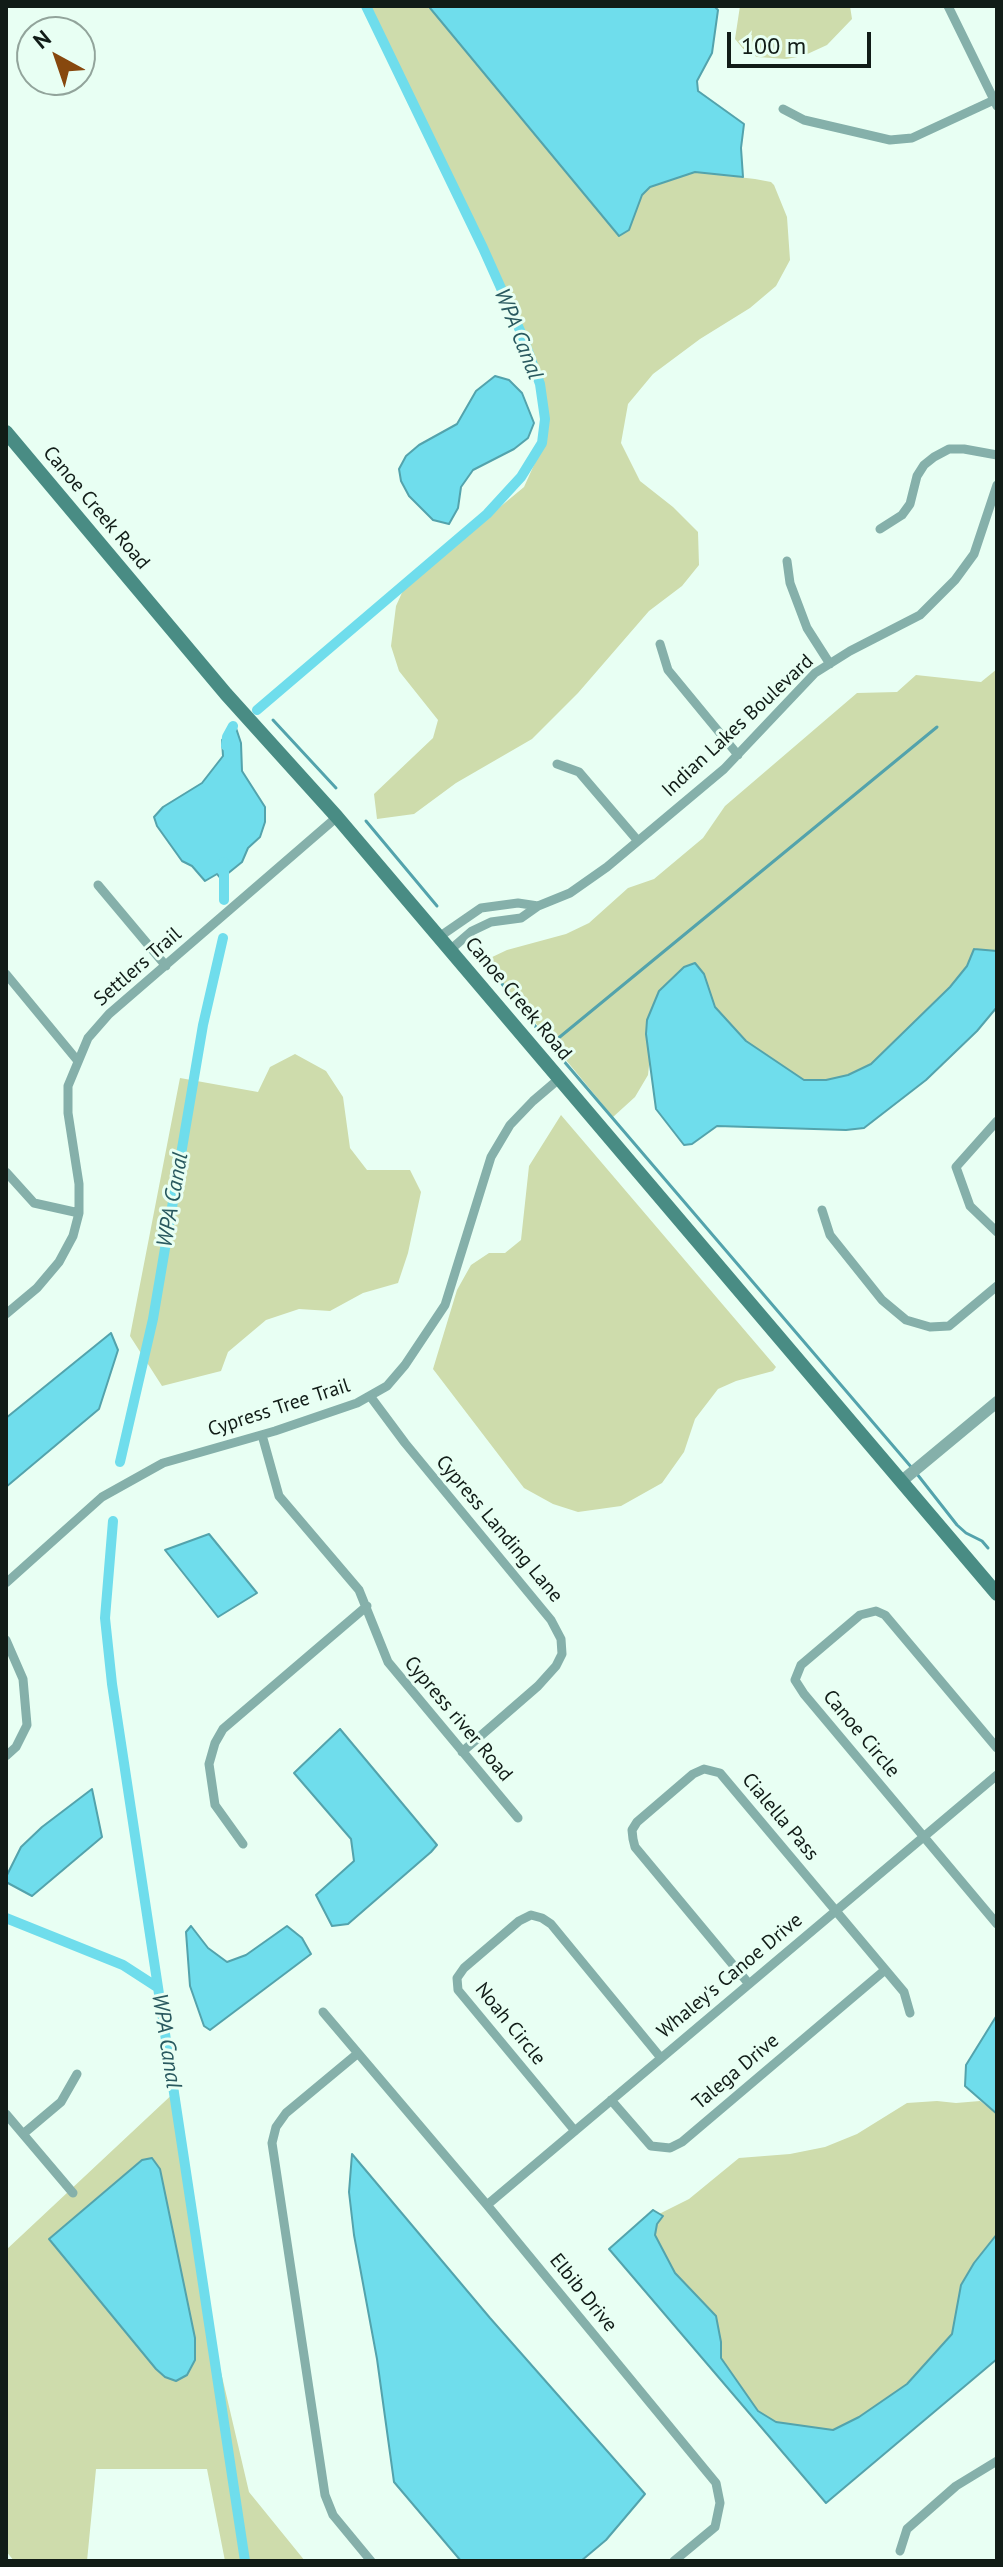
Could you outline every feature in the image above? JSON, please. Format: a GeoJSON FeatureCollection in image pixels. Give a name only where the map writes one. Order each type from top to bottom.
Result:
{"type":"FeatureCollection","features":[{"type":"Feature","properties":{"kind":"main road","name":"Canoe Creek Road"},"geometry":{"type":"LineString","coordinates":[[6,432],[226,694],[337,817],[997,1594]]}},
{"type":"Feature","properties":{"kind":"street"},"geometry":{"type":"LineString","coordinates":[[783,109],[804,120],[890,140],[912,138],[996,103],[948,6]]}},
{"type":"Feature","properties":{"kind":"street"},"geometry":{"type":"LineString","coordinates":[[880,529],[902,515],[910,504],[917,476],[934,457],[949,449],[997,455]]}},
{"type":"Feature","properties":{"kind":"street","name":"Indian Lakes Boulevard"},"geometry":{"type":"LineString","coordinates":[[450,950],[472,931],[491,922],[521,918],[538,906],[570,893],[607,867],[738,755],[815,673],[920,615],[974,554],[997,485]]}},
{"type":"Feature","properties":{"kind":"street"},"geometry":{"type":"LineString","coordinates":[[787,561],[790,583],[807,628],[830,664]]}},
{"type":"Feature","properties":{"kind":"street"},"geometry":{"type":"LineString","coordinates":[[660,644],[668,670],[738,755]]}},
{"type":"Feature","properties":{"kind":"street"},"geometry":{"type":"LineString","coordinates":[[557,764],[579,772],[638,841]]}},
{"type":"Feature","properties":{"kind":"street","name":"Settlers Trail"},"geometry":{"type":"LineString","coordinates":[[6,1314],[37,1288],[59,1262],[73,1236],[79,1213],[79,1184],[68,1113],[68,1086],[88,1038],[109,1014],[337,817]]}},
{"type":"Feature","properties":{"kind":"street"},"geometry":{"type":"LineString","coordinates":[[98,885],[166,966]]}},
{"type":"Feature","properties":{"kind":"street","name":"Indian Lakes Boulevard"},"geometry":{"type":"LineString","coordinates":[[439,937],[481,908],[518,903],[538,906]]}},
{"type":"Feature","properties":{"kind":"street"},"geometry":{"type":"LineString","coordinates":[[6,974],[77,1060]]}},
{"type":"Feature","properties":{"kind":"street","name":"Cypress Tree Trail"},"geometry":{"type":"LineString","coordinates":[[6,1583],[102,1497],[163,1463],[262,1435],[357,1403],[387,1386],[405,1365],[445,1305],[491,1157],[510,1125],[560,1078]]}},
{"type":"Feature","properties":{"kind":"street"},"geometry":{"type":"LineString","coordinates":[[997,1121],[956,1167],[970,1206],[997,1232]]}},
{"type":"Feature","properties":{"kind":"street"},"geometry":{"type":"LineString","coordinates":[[6,1172],[34,1203],[79,1213]]}},
{"type":"Feature","properties":{"kind":"street"},"geometry":{"type":"LineString","coordinates":[[822,1210],[830,1235],[882,1300],[906,1320],[930,1327],[949,1326],[997,1286]]}},
{"type":"Feature","properties":{"kind":"street","name":"Cypress Landing Lane"},"geometry":{"type":"LineString","coordinates":[[370,1396],[551,1620],[561,1639],[562,1654],[556,1666],[538,1686],[462,1752]]}},
{"type":"Feature","properties":{"kind":"street"},"geometry":{"type":"LineString","coordinates":[[903,1480],[997,1402]]}},
{"type":"Feature","properties":{"kind":"street","name":"Cypress river Road"},"geometry":{"type":"LineString","coordinates":[[262,1435],[279,1496],[359,1590],[388,1662],[518,1818]]}},
{"type":"Feature","properties":{"kind":"street"},"geometry":{"type":"LineString","coordinates":[[243,1844],[215,1805],[209,1764],[215,1743],[223,1729],[367,1606]]}},
{"type":"Feature","properties":{"kind":"street","name":"Canoe Circle"},"geometry":{"type":"LineString","coordinates":[[997,1748],[885,1615],[876,1611],[860,1615],[801,1665],[795,1680],[997,1924]]}},
{"type":"Feature","properties":{"kind":"street"},"geometry":{"type":"LineString","coordinates":[[6,1640],[23,1679],[27,1725],[16,1747],[6,1756]]}},
{"type":"Feature","properties":{"kind":"street","name":"Cialella Pass"},"geometry":{"type":"LineString","coordinates":[[749,1984],[635,1847],[632,1830],[637,1822],[682,1783],[704,1769],[720,1773],[904,1992],[910,2013]]}},
{"type":"Feature","properties":{"kind":"street","name":"Whaley's Canoe Drive"},"geometry":{"type":"LineString","coordinates":[[487,2205],[997,1775]]}},
{"type":"Feature","properties":{"kind":"street","name":"Noah Circle"},"geometry":{"type":"LineString","coordinates":[[575,2131],[458,1990],[457,1978],[464,1968],[519,1921],[531,1915],[551,1924],[661,2058]]}},
{"type":"Feature","properties":{"kind":"street","name":"Talega Drive"},"geometry":{"type":"LineString","coordinates":[[611,2100],[651,2146],[670,2148],[682,2142],[885,1970]]}},
{"type":"Feature","properties":{"kind":"street","name":"Elbib Drive"},"geometry":{"type":"LineString","coordinates":[[323,2012],[716,2483],[720,2503],[715,2527],[674,2561]]}},
{"type":"Feature","properties":{"kind":"street"},"geometry":{"type":"LineString","coordinates":[[357,2054],[286,2113],[276,2127],[272,2143],[325,2495],[333,2515],[371,2561]]}},
{"type":"Feature","properties":{"kind":"street"},"geometry":{"type":"LineString","coordinates":[[23,2134],[61,2102],[77,2074]]}},
{"type":"Feature","properties":{"kind":"street"},"geometry":{"type":"LineString","coordinates":[[6,2114],[73,2193]]}},
{"type":"Feature","properties":{"kind":"street"},"geometry":{"type":"LineString","coordinates":[[900,2551],[907,2529],[969,2477],[997,2461]]}},
{"type":"Feature","properties":{"kind":"green space"},"geometry":{"type":"Polygon","coordinates":[[[366,6],[432,6],[430,8],[618,235],[629,230],[642,194],[650,187],[695,172],[755,179],[774,185],[787,217],[790,260],[776,286],[750,308],[700,339],[653,374],[628,404],[621,443],[640,481],[698,532],[699,565],[682,586],[649,611],[578,693],[532,739],[456,783],[414,814],[377,819],[374,794],[433,738],[438,720],[399,671],[391,646],[396,606],[405,586],[524,487],[548,434],[538,365],[465,204],[366,6]]]}},
{"type":"Feature","properties":{"kind":"green space"},"geometry":{"type":"Polygon","coordinates":[[[740,6],[850,6],[852,19],[827,45],[803,56],[786,59],[757,57],[745,51],[735,39],[740,6]]]}},
{"type":"Feature","properties":{"kind":"green space"},"geometry":{"type":"Polygon","coordinates":[[[997,669],[997,951],[974,949],[967,966],[950,987],[871,1065],[826,1080],[804,1080],[746,1041],[715,1007],[694,963],[684,967],[659,991],[647,1020],[648,1075],[635,1097],[613,1117],[486,963],[488,959],[507,950],[566,934],[589,923],[628,888],[654,879],[703,838],[725,806],[857,693],[897,692],[916,675],[981,682],[997,669]]]}},
{"type":"Feature","properties":{"kind":"green space"},"geometry":{"type":"Polygon","coordinates":[[[295,1054],[326,1071],[343,1097],[350,1148],[367,1170],[410,1170],[421,1192],[398,1283],[363,1293],[330,1311],[299,1309],[266,1320],[228,1352],[221,1371],[162,1386],[130,1336],[180,1078],[258,1092],[270,1067],[295,1054]]]}},
{"type":"Feature","properties":{"kind":"green space"},"geometry":{"type":"Polygon","coordinates":[[[561,1115],[776,1367],[773,1371],[718,1389],[695,1419],[684,1452],[662,1483],[621,1506],[578,1512],[553,1504],[524,1488],[433,1369],[457,1290],[471,1265],[489,1253],[505,1253],[521,1240],[529,1166],[561,1115]]]}},
{"type":"Feature","properties":{"kind":"green space"},"geometry":{"type":"Polygon","coordinates":[[[178,2089],[213,2338],[249,2492],[305,2561],[225,2561],[207,2469],[96,2469],[87,2561],[14,2561],[6,2551],[6,2250],[178,2089]],[[152,2158],[142,2160],[49,2239],[164,2377],[152,2158]]]}},
{"type":"Feature","properties":{"kind":"green space"},"geometry":{"type":"Polygon","coordinates":[[[980,2101],[997,2114],[997,2234],[961,2285],[952,2334],[907,2384],[859,2417],[833,2430],[776,2422],[758,2411],[721,2358],[716,2316],[675,2273],[655,2235],[662,2216],[659,2214],[689,2199],[739,2158],[790,2154],[825,2147],[857,2134],[907,2103],[980,2101]]]}},
{"type":"Feature","properties":{"kind":"water"},"geometry":{"type":"Polygon","coordinates":[[[714,6],[718,10],[712,53],[697,81],[698,91],[744,124],[741,148],[743,177],[695,172],[650,187],[642,195],[629,230],[619,236],[430,8],[714,6]]]}},
{"type":"Feature","properties":{"kind":"water"},"geometry":{"type":"Polygon","coordinates":[[[495,376],[509,380],[522,393],[534,423],[528,438],[514,449],[473,470],[461,487],[458,508],[449,524],[433,520],[409,496],[399,469],[406,456],[419,445],[457,424],[476,391],[495,376]]]}},
{"type":"Feature","properties":{"kind":"water"},"geometry":{"type":"Polygon","coordinates":[[[236,728],[241,743],[242,771],[265,807],[265,822],[260,837],[248,848],[242,862],[221,879],[217,874],[205,881],[192,866],[182,861],[154,817],[163,807],[202,783],[223,756],[222,740],[236,728]]]}},
{"type":"Feature","properties":{"kind":"water"},"geometry":{"type":"Polygon","coordinates":[[[974,949],[997,951],[997,1007],[926,1080],[864,1128],[717,1126],[692,1144],[684,1145],[656,1109],[646,1034],[647,1020],[659,991],[684,967],[695,963],[704,974],[715,1007],[746,1041],[804,1080],[826,1080],[848,1075],[871,1064],[950,987],[967,966],[974,949]]]}},
{"type":"Feature","properties":{"kind":"water"},"geometry":{"type":"Polygon","coordinates":[[[111,1333],[118,1350],[99,1409],[6,1487],[6,1418],[111,1333]]]}},
{"type":"Feature","properties":{"kind":"water"},"geometry":{"type":"Polygon","coordinates":[[[209,1534],[257,1593],[218,1617],[165,1550],[209,1534]]]}},
{"type":"Feature","properties":{"kind":"water"},"geometry":{"type":"Polygon","coordinates":[[[340,1729],[437,1845],[348,1924],[332,1926],[316,1895],[354,1861],[351,1839],[294,1773],[340,1729]]]}},
{"type":"Feature","properties":{"kind":"water"},"geometry":{"type":"Polygon","coordinates":[[[92,1789],[102,1837],[32,1896],[6,1882],[21,1847],[92,1789]]]}},
{"type":"Feature","properties":{"kind":"water"},"geometry":{"type":"Polygon","coordinates":[[[191,1926],[208,1948],[227,1962],[246,1955],[287,1926],[302,1938],[311,1954],[210,2030],[204,2026],[190,1986],[186,1932],[191,1926]]]}},
{"type":"Feature","properties":{"kind":"water"},"geometry":{"type":"Polygon","coordinates":[[[997,2015],[997,2114],[965,2086],[966,2065],[997,2015]]]}},
{"type":"Feature","properties":{"kind":"water"},"geometry":{"type":"Polygon","coordinates":[[[352,2154],[490,2318],[645,2494],[606,2540],[581,2561],[461,2561],[394,2482],[377,2359],[354,2235],[349,2192],[352,2154]]]}},
{"type":"Feature","properties":{"kind":"water"},"geometry":{"type":"Polygon","coordinates":[[[152,2158],[160,2169],[195,2338],[195,2360],[187,2375],[176,2381],[156,2369],[49,2239],[142,2160],[152,2158]]]}},
{"type":"Feature","properties":{"kind":"water"},"geometry":{"type":"Polygon","coordinates":[[[653,2210],[663,2216],[657,2224],[655,2235],[675,2273],[716,2316],[721,2358],[758,2411],[776,2422],[833,2430],[859,2417],[907,2384],[952,2334],[961,2285],[997,2234],[997,2359],[826,2503],[609,2249],[653,2210]]]}},
{"type":"Feature","properties":{"kind":"waterway","name":"WPA Canal"},"geometry":{"type":"LineString","coordinates":[[257,710],[487,514],[521,477],[542,443],[545,419],[540,384],[522,335],[366,6]]}},
{"type":"Feature","properties":{"kind":"waterway"},"geometry":{"type":"LineString","coordinates":[[273,720],[336,788]]}},
{"type":"Feature","properties":{"kind":"waterway","name":"WPA Canal"},"geometry":{"type":"LineString","coordinates":[[226,746],[233,726]]}},
{"type":"Feature","properties":{"kind":"waterway"},"geometry":{"type":"LineString","coordinates":[[481,957],[550,1045],[937,727]]}},
{"type":"Feature","properties":{"kind":"waterway"},"geometry":{"type":"LineString","coordinates":[[366,821],[437,906]]}},
{"type":"Feature","properties":{"kind":"waterway","name":"WPA Canal"},"geometry":{"type":"LineString","coordinates":[[224,862],[224,900]]}},
{"type":"Feature","properties":{"kind":"waterway","name":"WPA Canal"},"geometry":{"type":"LineString","coordinates":[[120,1462],[153,1319],[203,1025],[223,938]]}},
{"type":"Feature","properties":{"kind":"waterway"},"geometry":{"type":"LineString","coordinates":[[550,1045],[912,1468]]}},
{"type":"Feature","properties":{"kind":"waterway"},"geometry":{"type":"LineString","coordinates":[[917,1474],[957,1525],[988,1548]]}},
{"type":"Feature","properties":{"kind":"waterway","name":"WPA Canal"},"geometry":{"type":"LineString","coordinates":[[113,1521],[105,1618],[112,1684],[245,2561]]}},
{"type":"Feature","properties":{"kind":"waterway"},"geometry":{"type":"LineString","coordinates":[[6,1918],[123,1965],[157,1987]]}}]}
